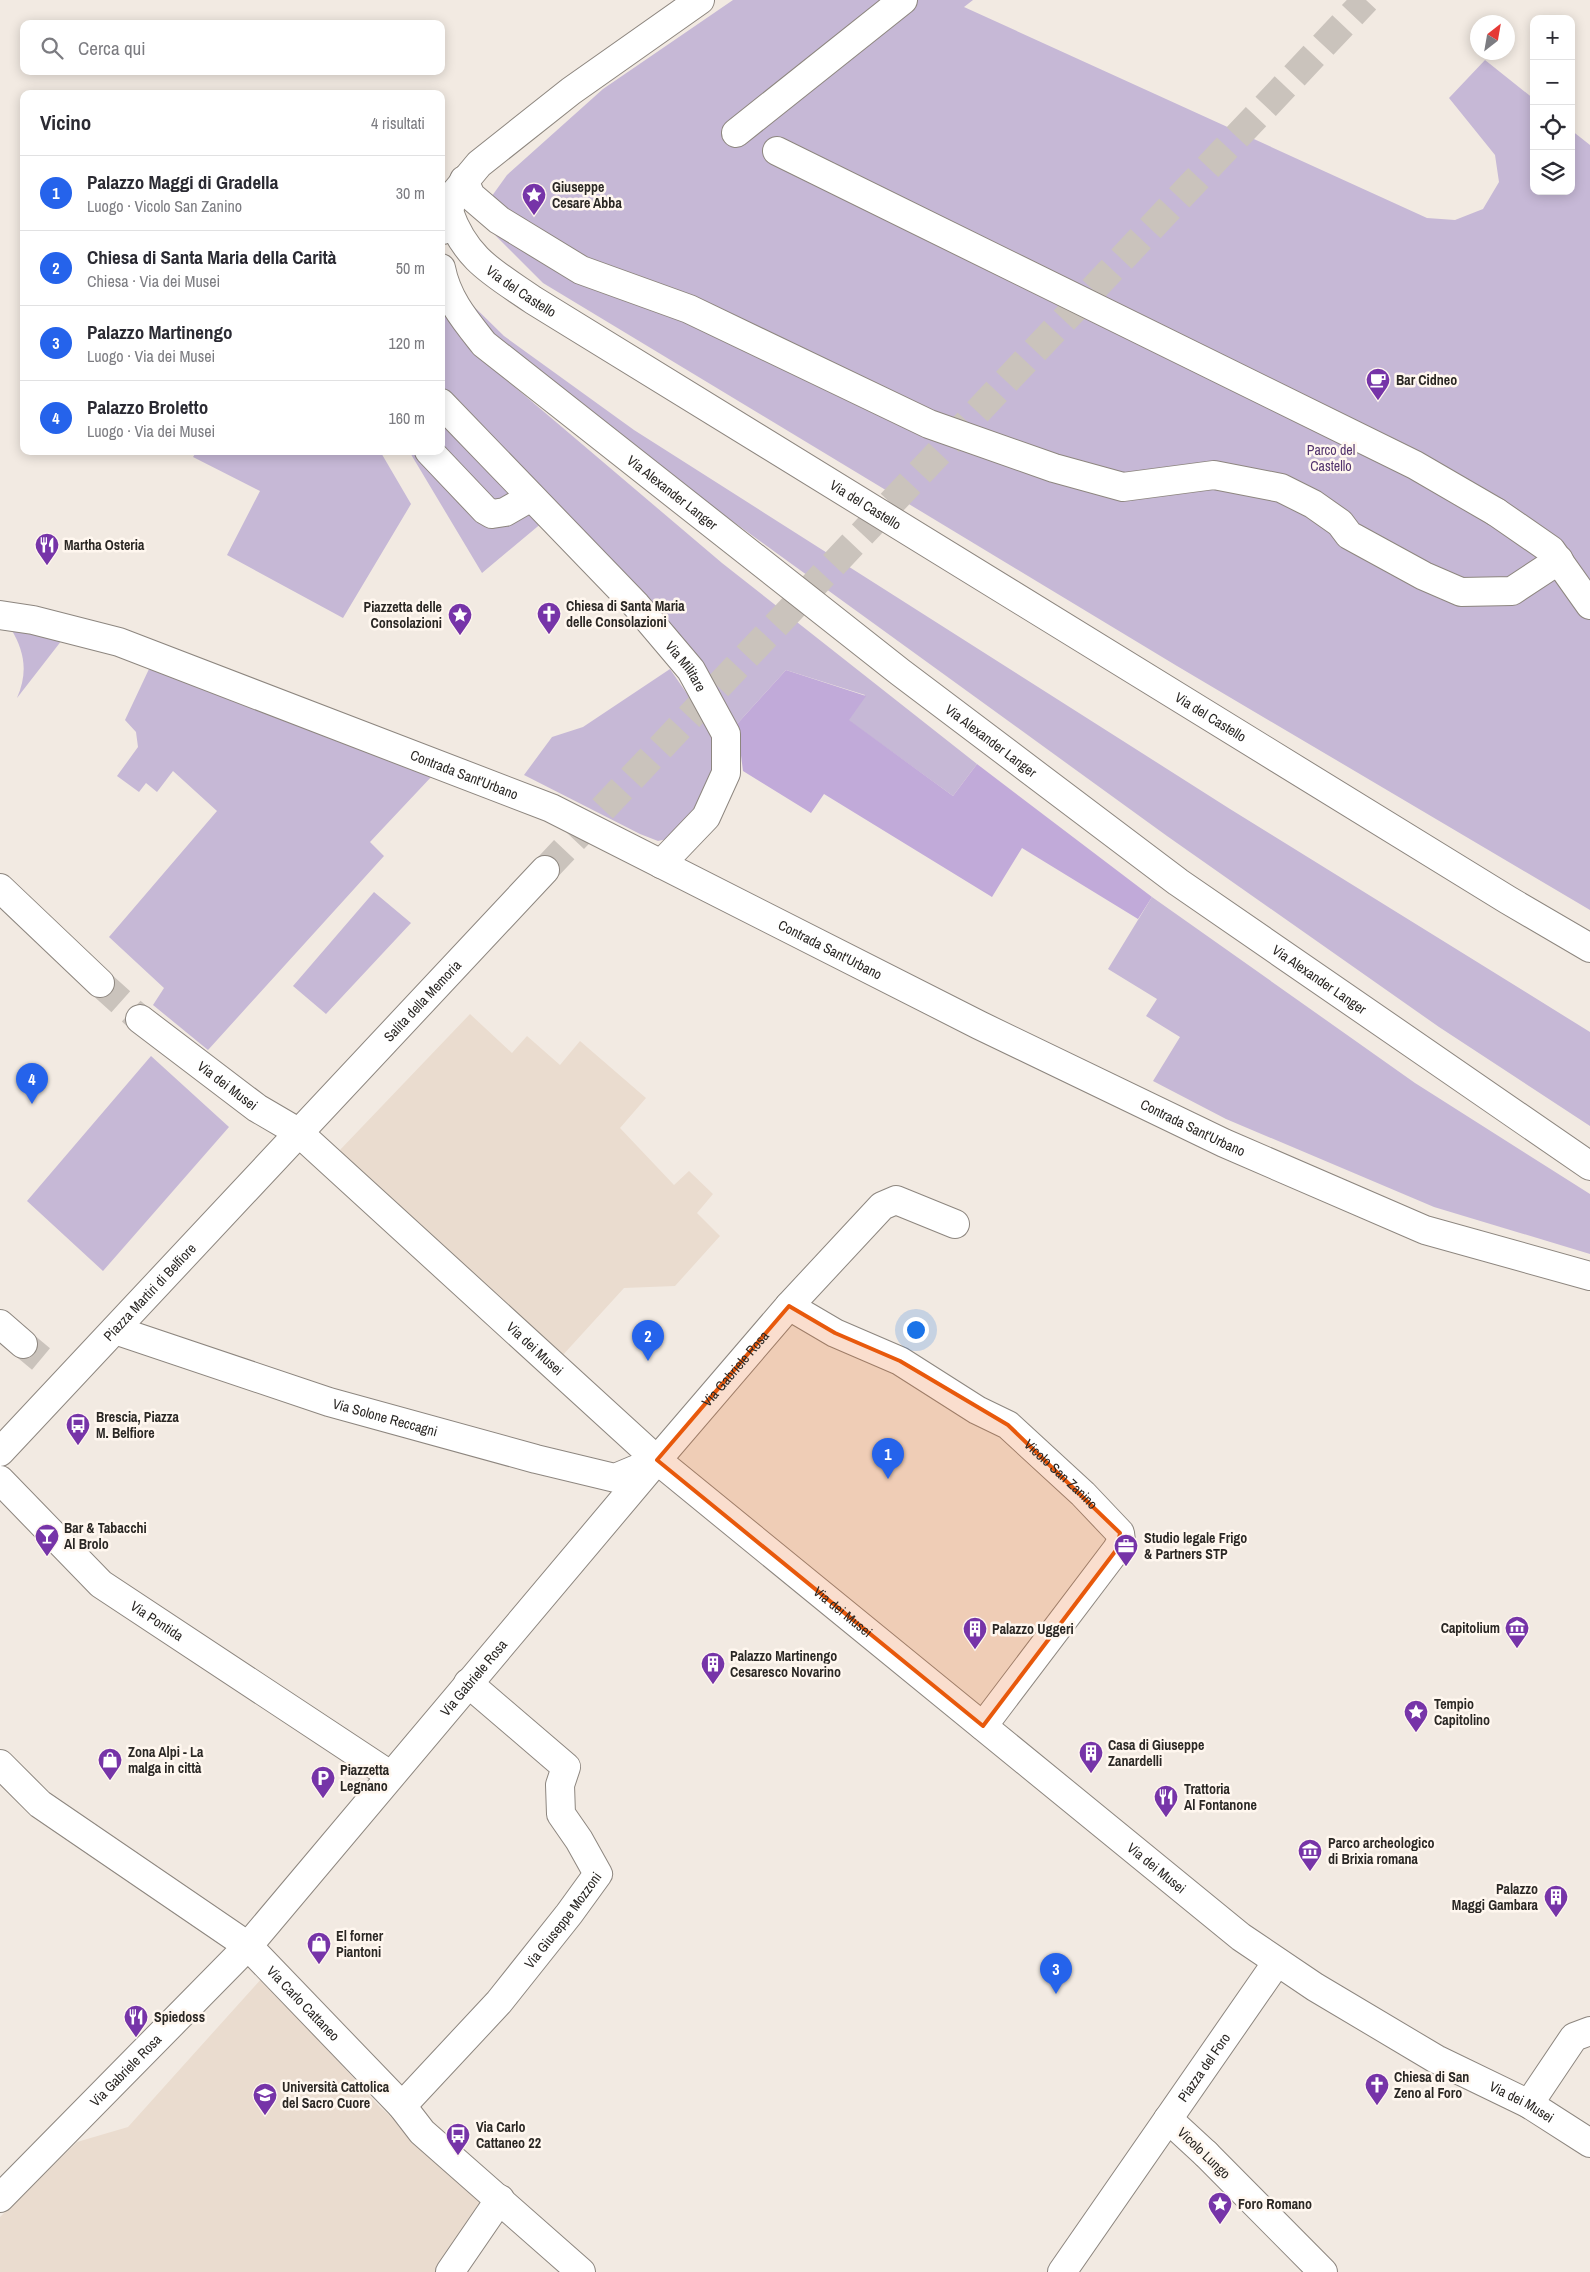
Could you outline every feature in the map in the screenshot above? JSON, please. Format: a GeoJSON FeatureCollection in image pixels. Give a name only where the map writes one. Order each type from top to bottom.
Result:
{"type":"FeatureCollection","features":[{"type":"Feature","properties":{"kind":"street"},"geometry":{"type":"LineString","coordinates":[[450,206],[479,164],[571,91],[700,0]]}},
{"type":"Feature","properties":{"kind":"street"},"geometry":{"type":"LineString","coordinates":[[736,133],[903,0]]}},
{"type":"Feature","properties":{"kind":"street"},"geometry":{"type":"LineString","coordinates":[[777,151],[1415,465],[1496,512],[1551,550],[1590,605]]}},
{"type":"Feature","properties":{"kind":"street"},"geometry":{"type":"LineString","coordinates":[[450,206],[472,196],[499,220],[581,270],[689,309],[929,424],[1054,468],[1122,487],[1214,475],[1281,488],[1314,504],[1340,523],[1349,535],[1424,576],[1461,592],[1512,591],[1559,560]]}},
{"type":"Feature","properties":{"kind":"street","name":"Via del Castello"},"geometry":{"type":"LineString","coordinates":[[450,206],[461,242],[483,266],[533,300],[1508,900],[1590,948]]}},
{"type":"Feature","properties":{"kind":"street","name":"Via Alexander Langer"},"geometry":{"type":"LineString","coordinates":[[445,285],[454,306],[484,344],[784,581],[1178,882],[1590,1166]]}},
{"type":"Feature","properties":{"kind":"street","name":"Via Militare"},"geometry":{"type":"LineString","coordinates":[[445,407],[636,605],[691,670],[726,734],[726,773],[706,817],[661,864]]}},
{"type":"Feature","properties":{"kind":"street"},"geometry":{"type":"LineString","coordinates":[[433,455],[485,510],[492,514],[499,515],[530,496]]}},
{"type":"Feature","properties":{"kind":"street","name":"Contrada Sant'Urbano"},"geometry":{"type":"LineString","coordinates":[[0,615],[66,628],[119,642],[539,803],[979,1025],[1224,1143],[1425,1230],[1590,1276]]}},
{"type":"Feature","properties":{"kind":"street","name":"Salita della Memoria"},"geometry":{"type":"LineString","coordinates":[[298,1132],[545,870]]}},
{"type":"Feature","properties":{"kind":"street"},"geometry":{"type":"LineString","coordinates":[[0,888],[100,983]]}},
{"type":"Feature","properties":{"kind":"street","name":"Via dei Musei"},"geometry":{"type":"LineString","coordinates":[[140,1019],[257,1108],[298,1132],[657,1460],[1241,1937],[1314,1987],[1436,2058],[1529,2104],[1590,2144]]}},
{"type":"Feature","properties":{"kind":"street","name":"Piazza Martiri di Belfiore"},"geometry":{"type":"LineString","coordinates":[[0,1452],[298,1132]]}},
{"type":"Feature","properties":{"kind":"street","name":"Via Gabriele Rosa"},"geometry":{"type":"LineString","coordinates":[[0,2198],[248,1946],[657,1460],[790,1306],[882,1206],[896,1200],[955,1224]]}},
{"type":"Feature","properties":{"kind":"street","name":"Vicolo San Zanino"},"geometry":{"type":"LineString","coordinates":[[790,1306],[835,1334],[900,1361],[977,1410],[1008,1425],[1083,1494],[1120,1533],[1121,1541],[1118,1549],[983,1726]]}},
{"type":"Feature","properties":{"kind":"street"},"geometry":{"type":"LineString","coordinates":[[0,1324],[22,1344]]}},
{"type":"Feature","properties":{"kind":"street","name":"Via Solone Reccagni"},"geometry":{"type":"LineString","coordinates":[[115,1330],[329,1402],[536,1459],[615,1478],[657,1460]]}},
{"type":"Feature","properties":{"kind":"street","name":"Via Pontida"},"geometry":{"type":"LineString","coordinates":[[0,1480],[101,1584],[390,1775]]}},
{"type":"Feature","properties":{"kind":"street","name":"Via Giuseppe Mozzoni"},"geometry":{"type":"LineString","coordinates":[[402,2106],[499,2002],[569,1914],[598,1874],[579,1840],[561,1814],[560,1785],[566,1767],[468,1683]]}},
{"type":"Feature","properties":{"kind":"street","name":"Via Carlo Cattaneo"},"geometry":{"type":"LineString","coordinates":[[0,1764],[40,1804],[248,1946],[402,2106],[422,2132],[581,2272]]}},
{"type":"Feature","properties":{"kind":"street","name":"Piazza del Foro"},"geometry":{"type":"LineString","coordinates":[[1062,2272],[1277,1962]]}},
{"type":"Feature","properties":{"kind":"street"},"geometry":{"type":"LineString","coordinates":[[1529,2104],[1574,2038],[1590,2031]]}},
{"type":"Feature","properties":{"kind":"street","name":"Vicolo Lungo"},"geometry":{"type":"LineString","coordinates":[[1168,2119],[1206,2154],[1323,2272]]}},
{"type":"Feature","properties":{"kind":"street"},"geometry":{"type":"LineString","coordinates":[[450,2272],[500,2199]]}},
{"type":"Feature","properties":{"kind":"highlighted area"},"geometry":{"type":"Polygon","coordinates":[[[789,1306],[835,1333],[900,1361],[1008,1425],[1120,1533],[1117,1549],[983,1726],[657,1460],[789,1306]]]}},
{"type":"Feature","properties":{"kind":"shaded area"},"geometry":{"type":"Polygon","coordinates":[[[786,670],[866,696],[849,720],[953,796],[977,764],[1152,897],[1138,919],[1022,848],[992,897],[824,794],[811,813],[743,771],[737,724],[786,670]]]}},
{"type":"Feature","properties":{"kind":"shaded area"},"geometry":{"type":"Polygon","coordinates":[[[470,1014],[512,1053],[527,1036],[560,1065],[580,1041],[646,1098],[620,1128],[674,1185],[689,1171],[713,1194],[697,1213],[720,1236],[675,1286],[624,1288],[562,1356],[445,1251],[339,1151],[470,1014]]]}},
{"type":"Feature","properties":{"kind":"shaded area","name":"Università Cattolica del Sacro Cuore"},"geometry":{"type":"Polygon","coordinates":[[[262,1978],[379,2106],[486,2200],[440,2272],[0,2272],[0,2217],[77,2142],[128,2127],[262,1978]]]}},
{"type":"Feature","properties":{"kind":"green space","name":"Parco del Castello"},"geometry":{"type":"Polygon","coordinates":[[[733,0],[973,0],[964,7],[1427,218],[1455,220],[1483,209],[1499,182],[1495,155],[1449,98],[1485,60],[1530,96],[1530,195],[1575,195],[1575,133],[1590,145],[1590,910],[1177,666],[543,283],[496,236],[484,207],[507,175],[603,89],[733,0]]]}},
{"type":"Feature","properties":{"kind":"green space"},"geometry":{"type":"Polygon","coordinates":[[[456,289],[504,336],[634,430],[1230,809],[1590,1032],[1590,1126],[1439,1027],[1167,836],[717,510],[489,340],[456,289]]]}},
{"type":"Feature","properties":{"kind":"green space"},"geometry":{"type":"Polygon","coordinates":[[[445,314],[477,355],[722,563],[977,764],[953,796],[848,720],[865,695],[786,670],[737,724],[697,659],[445,390],[445,314]]]}},
{"type":"Feature","properties":{"kind":"green space"},"geometry":{"type":"Polygon","coordinates":[[[445,422],[543,522],[482,573],[411,455],[445,455],[445,422]]]}},
{"type":"Feature","properties":{"kind":"green space"},"geometry":{"type":"Polygon","coordinates":[[[194,455],[382,455],[411,504],[343,618],[227,555],[260,491],[193,457],[194,455]]]}},
{"type":"Feature","properties":{"kind":"green space"},"geometry":{"type":"Polygon","coordinates":[[[11,629],[62,640],[17,698],[24,671],[22,654],[11,629]]]}},
{"type":"Feature","properties":{"kind":"green space"},"geometry":{"type":"Polygon","coordinates":[[[149,669],[433,775],[370,842],[384,856],[208,1050],[153,1005],[164,988],[109,937],[217,811],[173,771],[157,792],[146,783],[139,792],[117,776],[138,747],[136,732],[125,720],[149,669]]]}},
{"type":"Feature","properties":{"kind":"green space"},"geometry":{"type":"Polygon","coordinates":[[[670,669],[716,736],[717,771],[702,811],[672,838],[658,841],[640,834],[524,775],[552,737],[583,727],[670,669]]]}},
{"type":"Feature","properties":{"kind":"green space"},"geometry":{"type":"Polygon","coordinates":[[[374,892],[411,923],[326,1014],[293,986],[374,892]]]}},
{"type":"Feature","properties":{"kind":"green space"},"geometry":{"type":"Polygon","coordinates":[[[1152,897],[1415,1083],[1590,1194],[1590,1254],[1434,1207],[1226,1119],[1153,1081],[1180,1037],[1146,1016],[1157,999],[1108,969],[1152,897]]]}},
{"type":"Feature","properties":{"kind":"green space"},"geometry":{"type":"Polygon","coordinates":[[[151,1056],[229,1127],[103,1271],[27,1201],[151,1056]]]}},
{"type":"Feature","properties":{"kind":"tunnel"},"geometry":{"type":"LineString","coordinates":[[545,870],[1366,0]]}},
{"type":"Feature","properties":{"kind":"tunnel"},"geometry":{"type":"LineString","coordinates":[[100,983],[140,1019]]}},
{"type":"Feature","properties":{"kind":"tunnel"},"geometry":{"type":"LineString","coordinates":[[23,1344],[41,1359]]}},
{"type":"Feature","properties":{"kind":"place","name":"Giuseppe Cesare Abba"},"geometry":{"type":"Point","coordinates":[534,216]}},
{"type":"Feature","properties":{"kind":"place","name":"Bar Cidneo"},"geometry":{"type":"Point","coordinates":[1378,401]}},
{"type":"Feature","properties":{"kind":"place","name":"Martha Osteria"},"geometry":{"type":"Point","coordinates":[47,566]}},
{"type":"Feature","properties":{"kind":"place","name":"Chiesa di Santa Maria delle Consolazioni"},"geometry":{"type":"Point","coordinates":[549,635]}},
{"type":"Feature","properties":{"kind":"place","name":"Piazzetta delle Consolazioni"},"geometry":{"type":"Point","coordinates":[460,636]}},
{"type":"Feature","properties":{"kind":"place","name":"Palazzo Broletto"},"geometry":{"type":"Point","coordinates":[32,1104]}},
{"type":"Feature","properties":{"kind":"place","name":"Chiesa di Santa Maria della Carità"},"geometry":{"type":"Point","coordinates":[648,1361]}},
{"type":"Feature","properties":{"kind":"place","name":"Brescia, Piazza M. Belfiore"},"geometry":{"type":"Point","coordinates":[78,1446]}},
{"type":"Feature","properties":{"kind":"place","name":"Palazzo Maggi di Gradella"},"geometry":{"type":"Point","coordinates":[888,1479]}},
{"type":"Feature","properties":{"kind":"place","name":"Bar & Tabacchi Al Brolo"},"geometry":{"type":"Point","coordinates":[47,1557]}},
{"type":"Feature","properties":{"kind":"place","name":"Studio legale Frigo & Partners STP"},"geometry":{"type":"Point","coordinates":[1126,1567]}},
{"type":"Feature","properties":{"kind":"place","name":"Capitolium"},"geometry":{"type":"Point","coordinates":[1517,1649]}},
{"type":"Feature","properties":{"kind":"place","name":"Palazzo Uggeri"},"geometry":{"type":"Point","coordinates":[975,1650]}},
{"type":"Feature","properties":{"kind":"place","name":"Palazzo Martinengo Cesaresco Novarino"},"geometry":{"type":"Point","coordinates":[713,1685]}},
{"type":"Feature","properties":{"kind":"place","name":"Tempio Capitolino"},"geometry":{"type":"Point","coordinates":[1416,1733]}},
{"type":"Feature","properties":{"kind":"place","name":"Casa di Giuseppe Zanardelli"},"geometry":{"type":"Point","coordinates":[1091,1774]}},
{"type":"Feature","properties":{"kind":"place","name":"Zona Alpi - La malga in città"},"geometry":{"type":"Point","coordinates":[110,1781]}},
{"type":"Feature","properties":{"kind":"place","name":"Piazzetta Legnano"},"geometry":{"type":"Point","coordinates":[323,1799]}},
{"type":"Feature","properties":{"kind":"place","name":"Trattoria Al Fontanone"},"geometry":{"type":"Point","coordinates":[1166,1818]}},
{"type":"Feature","properties":{"kind":"place","name":"Parco archeologico di Brixia romana"},"geometry":{"type":"Point","coordinates":[1310,1872]}},
{"type":"Feature","properties":{"kind":"place","name":"Palazzo Maggi Gambara"},"geometry":{"type":"Point","coordinates":[1556,1918]}},
{"type":"Feature","properties":{"kind":"place","name":"El forner Piantoni"},"geometry":{"type":"Point","coordinates":[319,1965]}},
{"type":"Feature","properties":{"kind":"place","name":"Palazzo Martinengo"},"geometry":{"type":"Point","coordinates":[1056,1994]}},
{"type":"Feature","properties":{"kind":"place","name":"Spiedoss"},"geometry":{"type":"Point","coordinates":[136,2038]}},
{"type":"Feature","properties":{"kind":"place","name":"Chiesa di San Zeno al Foro"},"geometry":{"type":"Point","coordinates":[1377,2106]}},
{"type":"Feature","properties":{"kind":"place","name":"Università Cattolica del Sacro Cuore"},"geometry":{"type":"Point","coordinates":[265,2116]}},
{"type":"Feature","properties":{"kind":"place","name":"Via Carlo Cattaneo 22"},"geometry":{"type":"Point","coordinates":[458,2156]}},
{"type":"Feature","properties":{"kind":"place","name":"Foro Romano"},"geometry":{"type":"Point","coordinates":[1220,2225]}}]}
